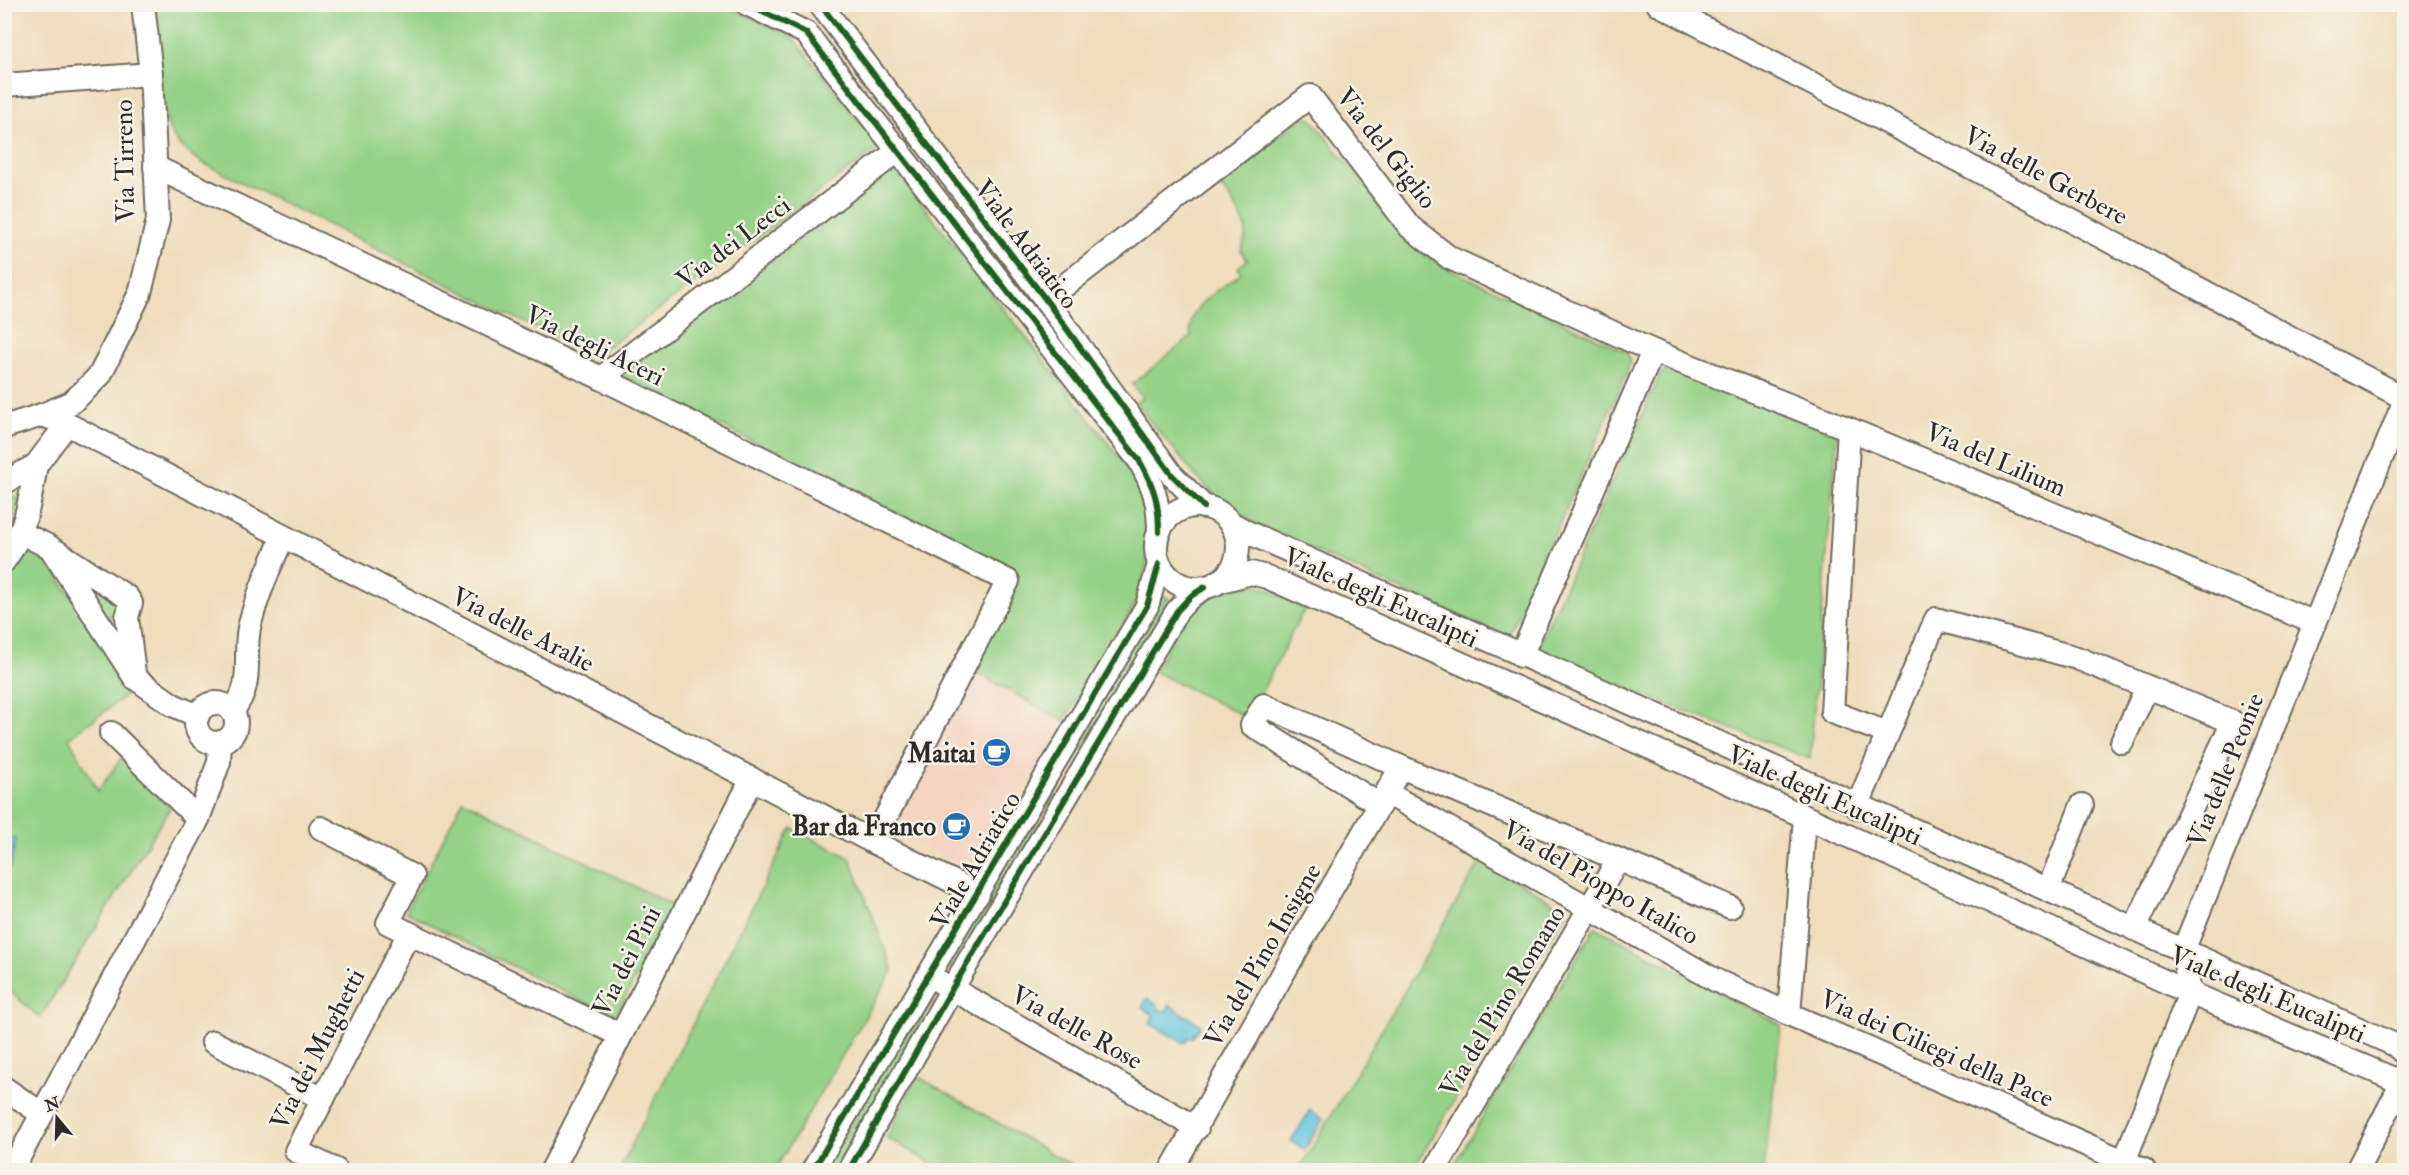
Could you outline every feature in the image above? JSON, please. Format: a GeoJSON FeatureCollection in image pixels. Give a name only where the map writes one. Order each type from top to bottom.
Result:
{"type":"FeatureCollection","features":[{"type":"Feature","properties":{"kind":"street","name":"Via Tirreno"},"geometry":{"type":"LineString","coordinates":[[4,427],[71,403],[100,375],[140,293],[158,220],[151,74],[143,4]]}},
{"type":"Feature","properties":{"kind":"street","name":"Viale Adriatico"},"geometry":{"type":"LineString","coordinates":[[747,4],[806,33],[899,150],[1138,460],[1153,485],[1157,499],[1159,532]]}},
{"type":"Feature","properties":{"kind":"street","name":"Viale Adriatico"},"geometry":{"type":"LineString","coordinates":[[820,4],[1046,300],[1172,475],[1204,507]]}},
{"type":"Feature","properties":{"kind":"street","name":"Via delle Gerbere"},"geometry":{"type":"LineString","coordinates":[[1658,4],[1875,116],[2404,400]]}},
{"type":"Feature","properties":{"kind":"street"},"geometry":{"type":"LineString","coordinates":[[4,85],[151,74]]}},
{"type":"Feature","properties":{"kind":"street","name":"Via del Giglio"},"geometry":{"type":"LineString","coordinates":[[1046,300],[1310,96],[1410,227],[1429,244],[1450,258],[1653,351]]}},
{"type":"Feature","properties":{"kind":"street","name":"Via dei Lecci"},"geometry":{"type":"LineString","coordinates":[[601,378],[899,150]]}},
{"type":"Feature","properties":{"kind":"street","name":"Via degli Aceri"},"geometry":{"type":"LineString","coordinates":[[155,167],[601,378],[1008,581],[873,842]]}},
{"type":"Feature","properties":{"kind":"street"},"geometry":{"type":"LineString","coordinates":[[1521,656],[1653,351]]}},
{"type":"Feature","properties":{"kind":"street","name":"Via del Lilium"},"geometry":{"type":"LineString","coordinates":[[1653,351],[1849,429],[2315,623]]}},
{"type":"Feature","properties":{"kind":"street","name":"Via delle Peonie"},"geometry":{"type":"LineString","coordinates":[[2183,951],[2404,400]]}},
{"type":"Feature","properties":{"kind":"street","name":"Via delle Aralie"},"geometry":{"type":"LineString","coordinates":[[42,415],[67,424],[873,842],[978,894]]}},
{"type":"Feature","properties":{"kind":"street"},"geometry":{"type":"LineString","coordinates":[[4,483],[36,465],[67,424]]}},
{"type":"Feature","properties":{"kind":"street"},"geometry":{"type":"LineString","coordinates":[[1849,429],[1832,712],[1887,733]]}},
{"type":"Feature","properties":{"kind":"street"},"geometry":{"type":"LineString","coordinates":[[4,561],[21,532],[30,507],[36,465]]}},
{"type":"Feature","properties":{"kind":"street"},"geometry":{"type":"LineString","coordinates":[[1204,507],[1221,513],[1231,523],[1237,535],[1237,555],[1228,574],[1211,585],[1191,588],[1178,584],[1159,564],[1156,551],[1159,532],[1171,514],[1183,508],[1204,507]]}},
{"type":"Feature","properties":{"kind":"street","name":"Viale degli Eucalipti"},"geometry":{"type":"LineString","coordinates":[[1231,523],[1857,807],[2395,1045],[2404,1053]]}},
{"type":"Feature","properties":{"kind":"street"},"geometry":{"type":"LineString","coordinates":[[21,532],[50,547],[127,597],[131,603],[127,617],[135,678]]}},
{"type":"Feature","properties":{"kind":"street"},"geometry":{"type":"LineString","coordinates":[[232,711],[240,701],[247,683],[249,629],[265,579],[283,537]]}},
{"type":"Feature","properties":{"kind":"street"},"geometry":{"type":"LineString","coordinates":[[50,547],[135,678],[173,705],[198,716]]}},
{"type":"Feature","properties":{"kind":"street","name":"Viale Adriatico"},"geometry":{"type":"LineString","coordinates":[[813,1170],[930,976],[1147,606],[1159,564]]}},
{"type":"Feature","properties":{"kind":"street","name":"Viale degli Eucalipti"},"geometry":{"type":"LineString","coordinates":[[1211,585],[1251,573],[1267,577],[1805,817],[2190,993],[2404,1081]]}},
{"type":"Feature","properties":{"kind":"street","name":"Viale Adriatico"},"geometry":{"type":"LineString","coordinates":[[849,1170],[952,989],[1177,611],[1191,596],[1211,585]]}},
{"type":"Feature","properties":{"kind":"street"},"geometry":{"type":"LineString","coordinates":[[1857,807],[1936,619],[2077,658],[2234,722],[2134,929]]}},
{"type":"Feature","properties":{"kind":"street"},"geometry":{"type":"LineString","coordinates":[[2122,742],[2147,687]]}},
{"type":"Feature","properties":{"kind":"street"},"geometry":{"type":"LineString","coordinates":[[213,704],[226,705],[232,711],[236,720],[234,732],[226,740],[220,742],[203,738],[197,727],[198,716],[202,709],[213,704]]}},
{"type":"Feature","properties":{"kind":"street","name":"Via del Pioppo Italico"},"geometry":{"type":"LineString","coordinates":[[1730,907],[1401,767],[1264,705],[1252,725],[1334,777],[1384,800],[1590,908],[1714,980],[1789,1014]]}},
{"type":"Feature","properties":{"kind":"street"},"geometry":{"type":"LineString","coordinates":[[111,733],[198,819]]}},
{"type":"Feature","properties":{"kind":"street"},"geometry":{"type":"LineString","coordinates":[[12,1170],[198,819],[219,762],[220,742]]}},
{"type":"Feature","properties":{"kind":"street"},"geometry":{"type":"LineString","coordinates":[[1334,777],[1351,745]]}},
{"type":"Feature","properties":{"kind":"street","name":"Via del Pino Insigne"},"geometry":{"type":"LineString","coordinates":[[1172,1170],[1401,767]]}},
{"type":"Feature","properties":{"kind":"street","name":"Via dei Pini"},"geometry":{"type":"LineString","coordinates":[[552,1170],[752,779]]}},
{"type":"Feature","properties":{"kind":"street"},"geometry":{"type":"LineString","coordinates":[[2048,890],[2082,805]]}},
{"type":"Feature","properties":{"kind":"street","name":"Via dei Ciliegi della Pace"},"geometry":{"type":"LineString","coordinates":[[1805,817],[1789,1014],[2134,1166]]}},
{"type":"Feature","properties":{"kind":"street"},"geometry":{"type":"LineString","coordinates":[[321,828],[412,876],[388,923],[620,1035]]}},
{"type":"Feature","properties":{"kind":"street","name":"Via del Pino Romano"},"geometry":{"type":"LineString","coordinates":[[1435,1170],[1618,860]]}},
{"type":"Feature","properties":{"kind":"street","name":"Via dei Mughetti"},"geometry":{"type":"LineString","coordinates":[[336,1170],[296,1151],[409,933]]}},
{"type":"Feature","properties":{"kind":"street"},"geometry":{"type":"LineString","coordinates":[[2134,1166],[2190,993],[2183,951]]}},
{"type":"Feature","properties":{"kind":"street","name":"Via delle Rose"},"geometry":{"type":"LineString","coordinates":[[930,976],[1197,1128]]}},
{"type":"Feature","properties":{"kind":"street"},"geometry":{"type":"LineString","coordinates":[[213,1042],[323,1099]]}},
{"type":"Feature","properties":{"kind":"street"},"geometry":{"type":"LineString","coordinates":[[2357,1170],[2404,1081]]}},
{"type":"Feature","properties":{"kind":"street"},"geometry":{"type":"LineString","coordinates":[[4,1088],[42,1114]]}},
{"type":"Feature","properties":{"kind":"shaded area"},"geometry":{"type":"Polygon","coordinates":[[[971,670],[1064,721],[976,873],[892,831],[971,670]]]}},
{"type":"Feature","properties":{"kind":"green space"},"geometry":{"type":"Polygon","coordinates":[[[154,5],[723,5],[783,32],[795,40],[880,147],[594,357],[203,163],[186,151],[170,130],[161,96],[154,5]]]}},
{"type":"Feature","properties":{"kind":"green space"},"geometry":{"type":"Polygon","coordinates":[[[1304,117],[1310,118],[1315,123],[1417,249],[1443,266],[1627,352],[1630,361],[1626,375],[1508,638],[1257,525],[1215,495],[1195,475],[1135,403],[1143,398],[1132,384],[1191,337],[1190,326],[1198,307],[1241,273],[1238,268],[1247,260],[1241,251],[1246,234],[1245,225],[1230,198],[1217,183],[1304,117]]]}},
{"type":"Feature","properties":{"kind":"green space"},"geometry":{"type":"Polygon","coordinates":[[[894,168],[1130,471],[1145,507],[1151,538],[1141,594],[1064,721],[971,670],[1019,575],[620,375],[894,168]]]}},
{"type":"Feature","properties":{"kind":"green space"},"geometry":{"type":"Polygon","coordinates":[[[1667,368],[1837,433],[1810,759],[1545,657],[1539,651],[1540,643],[1660,375],[1667,368]]]}},
{"type":"Feature","properties":{"kind":"green space"},"geometry":{"type":"Polygon","coordinates":[[[12,496],[20,498],[5,547],[5,498],[12,496]]]}},
{"type":"Feature","properties":{"kind":"green space"},"geometry":{"type":"Polygon","coordinates":[[[26,548],[41,551],[133,690],[69,738],[98,791],[122,757],[170,808],[40,1018],[5,987],[4,574],[26,548]]]}},
{"type":"Feature","properties":{"kind":"green space"},"geometry":{"type":"Polygon","coordinates":[[[87,584],[124,602],[120,611],[105,621],[87,584]]]}},
{"type":"Feature","properties":{"kind":"green space"},"geometry":{"type":"Polygon","coordinates":[[[1254,584],[1278,593],[1305,608],[1248,718],[1155,672],[1184,616],[1192,606],[1212,593],[1254,584]]]}},
{"type":"Feature","properties":{"kind":"green space"},"geometry":{"type":"Polygon","coordinates":[[[1162,595],[1169,598],[953,970],[945,966],[1162,595]]]}},
{"type":"Feature","properties":{"kind":"green space"},"geometry":{"type":"Polygon","coordinates":[[[463,800],[672,905],[615,1018],[406,912],[463,800]]]}},
{"type":"Feature","properties":{"kind":"green space"},"geometry":{"type":"Polygon","coordinates":[[[792,828],[850,858],[893,970],[775,1170],[625,1170],[620,1168],[792,828]]]}},
{"type":"Feature","properties":{"kind":"green space"},"geometry":{"type":"Polygon","coordinates":[[[1482,859],[1567,911],[1413,1170],[1299,1170],[1482,859]]]}},
{"type":"Feature","properties":{"kind":"green space"},"geometry":{"type":"Polygon","coordinates":[[[1595,927],[1781,1025],[1764,1170],[1451,1170],[1595,927]]]}},
{"type":"Feature","properties":{"kind":"green space"},"geometry":{"type":"Polygon","coordinates":[[[930,992],[937,996],[834,1170],[823,1170],[930,992]]]}},
{"type":"Feature","properties":{"kind":"green space"},"geometry":{"type":"Polygon","coordinates":[[[917,1076],[1080,1170],[943,1170],[887,1138],[917,1076]]]}},
{"type":"Feature","properties":{"kind":"water"},"geometry":{"type":"Polygon","coordinates":[[[5,837],[16,839],[10,867],[5,866],[5,837]]]}},
{"type":"Feature","properties":{"kind":"water"},"geometry":{"type":"Polygon","coordinates":[[[1147,998],[1156,1004],[1159,1010],[1167,1011],[1169,1005],[1201,1025],[1192,1038],[1189,1037],[1184,1043],[1149,1023],[1154,1015],[1142,1008],[1147,998]]]}},
{"type":"Feature","properties":{"kind":"water"},"geometry":{"type":"Polygon","coordinates":[[[1310,1110],[1323,1119],[1305,1150],[1291,1141],[1310,1110]]]}},
{"type":"Feature","properties":{"kind":"cycle path"},"geometry":{"type":"LineString","coordinates":[[747,4],[806,33],[1139,460],[1155,494],[1159,532]]}},
{"type":"Feature","properties":{"kind":"cycle path"},"geometry":{"type":"LineString","coordinates":[[820,4],[1046,300],[1172,475],[1204,507]]}},
{"type":"Feature","properties":{"kind":"cycle path"},"geometry":{"type":"LineString","coordinates":[[813,1170],[1147,606],[1159,564]]}},
{"type":"Feature","properties":{"kind":"cycle path"},"geometry":{"type":"LineString","coordinates":[[849,1170],[952,989],[1177,611],[1191,596],[1205,587]]}},
{"type":"Feature","properties":{"kind":"place","name":"Maitai"},"geometry":{"type":"Point","coordinates":[997,753]}},
{"type":"Feature","properties":{"kind":"place","name":"Bar da Franco"},"geometry":{"type":"Point","coordinates":[957,826]}}]}
